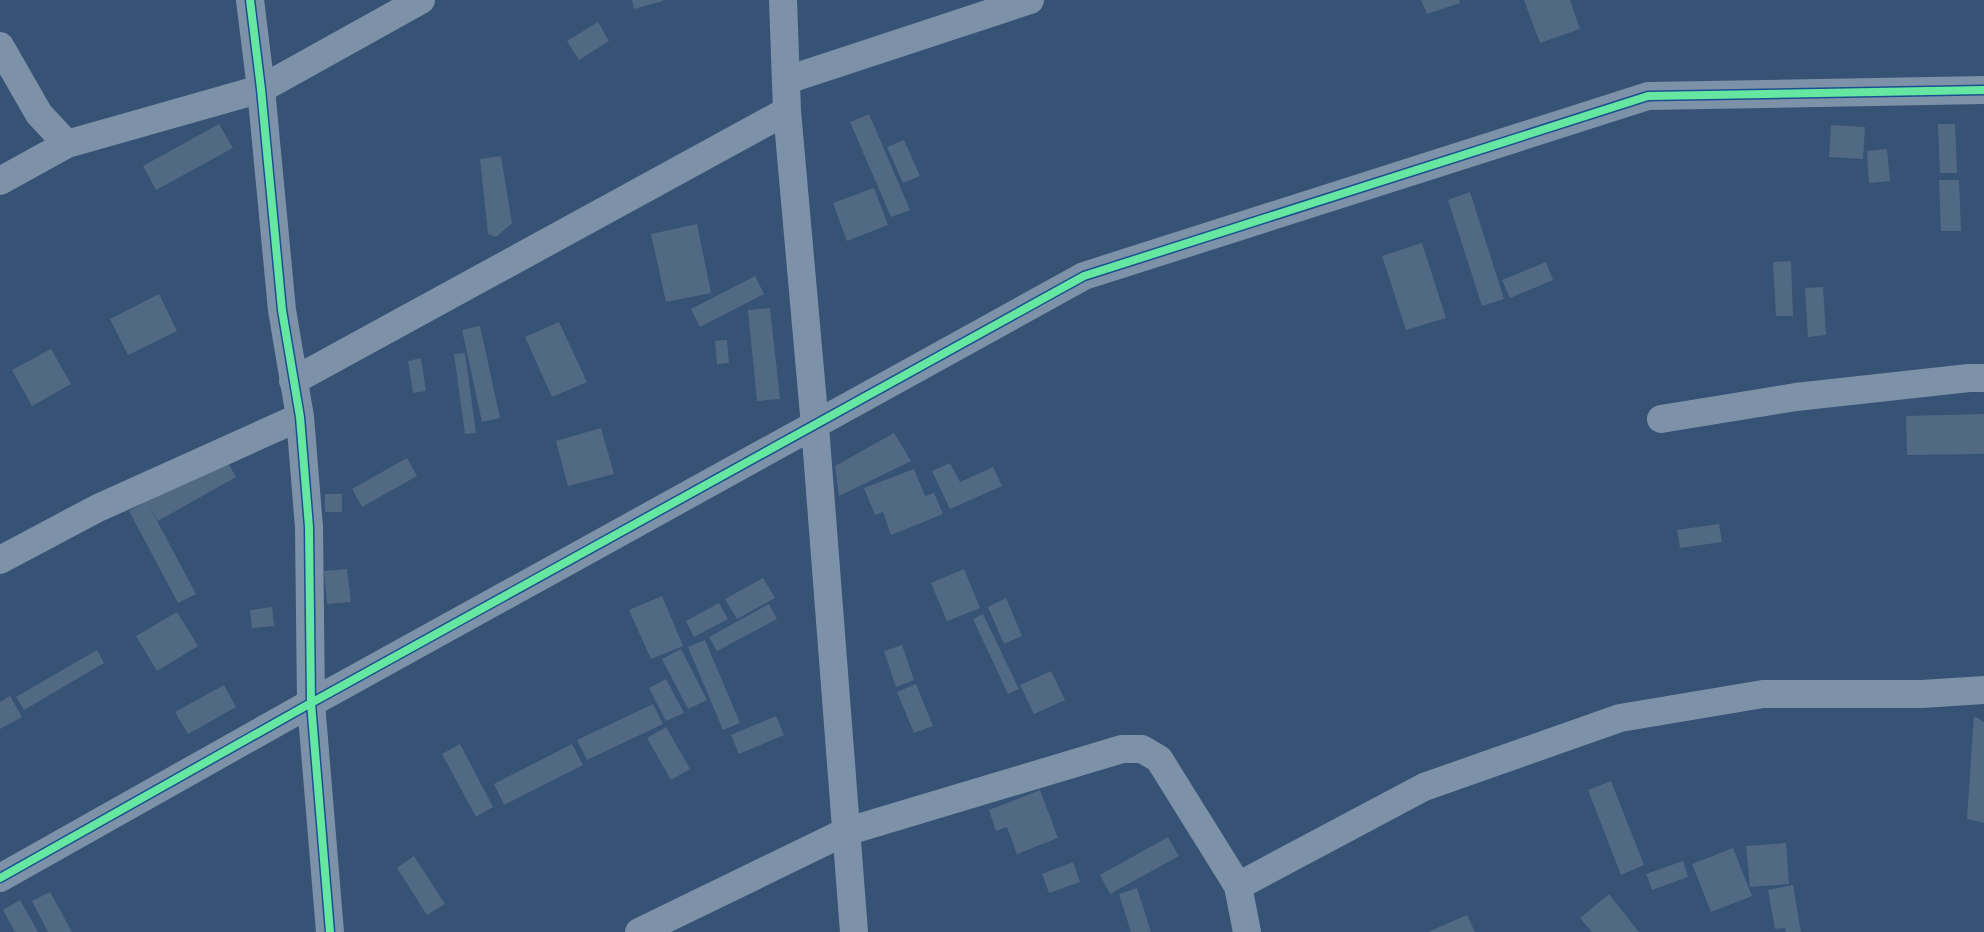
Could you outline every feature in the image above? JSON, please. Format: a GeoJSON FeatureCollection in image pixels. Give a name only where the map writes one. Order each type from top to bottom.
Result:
{"type":"FeatureCollection","features":[{"type":"Feature","properties":{"kind":"street"},"geometry":{"type":"LineString","coordinates":[[250,0],[261,89],[282,310],[300,417],[309,527],[311,703],[330,932]]}},
{"type":"Feature","properties":{"kind":"street"},"geometry":{"type":"LineString","coordinates":[[0,181],[67,144],[261,89],[421,0]]}},
{"type":"Feature","properties":{"kind":"street"},"geometry":{"type":"LineString","coordinates":[[783,0],[787,111],[815,426],[854,932]]}},
{"type":"Feature","properties":{"kind":"street"},"geometry":{"type":"LineString","coordinates":[[787,80],[1030,0]]}},
{"type":"Feature","properties":{"kind":"street"},"geometry":{"type":"LineString","coordinates":[[0,46],[39,114],[67,144]]}},
{"type":"Feature","properties":{"kind":"street"},"geometry":{"type":"LineString","coordinates":[[0,878],[311,703],[1084,276],[1648,96],[1984,90]]}},
{"type":"Feature","properties":{"kind":"street"},"geometry":{"type":"LineString","coordinates":[[293,381],[787,111]]}},
{"type":"Feature","properties":{"kind":"street"},"geometry":{"type":"LineString","coordinates":[[1662,419],[1796,397],[1969,378],[1984,378]]}},
{"type":"Feature","properties":{"kind":"street"},"geometry":{"type":"LineString","coordinates":[[0,560],[98,508],[300,417]]}},
{"type":"Feature","properties":{"kind":"street"},"geometry":{"type":"LineString","coordinates":[[1238,886],[1424,787],[1620,718],[1763,694],[1922,694],[1984,690]]}},
{"type":"Feature","properties":{"kind":"street"},"geometry":{"type":"LineString","coordinates":[[640,932],[845,832],[1122,749],[1142,749],[1159,759],[1238,886],[1247,932]]}},
{"type":"Feature","properties":{"kind":"building"},"geometry":{"type":"Polygon","coordinates":[[[632,0],[663,0],[663,1],[634,9],[632,0]]]}},
{"type":"Feature","properties":{"kind":"building"},"geometry":{"type":"Polygon","coordinates":[[[1421,0],[1459,0],[1460,3],[1427,14],[1421,0]]]}},
{"type":"Feature","properties":{"kind":"building"},"geometry":{"type":"Polygon","coordinates":[[[1524,0],[1570,0],[1580,29],[1540,43],[1524,0]]]}},
{"type":"Feature","properties":{"kind":"building"},"geometry":{"type":"Polygon","coordinates":[[[598,22],[609,41],[579,60],[567,41],[598,22]]]}},
{"type":"Feature","properties":{"kind":"building"},"geometry":{"type":"Polygon","coordinates":[[[869,114],[910,210],[891,217],[850,122],[869,114]]]}},
{"type":"Feature","properties":{"kind":"building"},"geometry":{"type":"Polygon","coordinates":[[[219,124],[233,148],[156,190],[143,166],[219,124]]]}},
{"type":"Feature","properties":{"kind":"building"},"geometry":{"type":"Polygon","coordinates":[[[1938,124],[1955,124],[1957,173],[1940,173],[1938,124]]]}},
{"type":"Feature","properties":{"kind":"building"},"geometry":{"type":"Polygon","coordinates":[[[1831,125],[1865,127],[1863,159],[1829,157],[1831,125]]]}},
{"type":"Feature","properties":{"kind":"building"},"geometry":{"type":"Polygon","coordinates":[[[904,140],[920,176],[903,183],[887,147],[904,140]]]}},
{"type":"Feature","properties":{"kind":"building"},"geometry":{"type":"Polygon","coordinates":[[[1887,149],[1890,181],[1869,183],[1867,151],[1887,149]]]}},
{"type":"Feature","properties":{"kind":"building"},"geometry":{"type":"Polygon","coordinates":[[[501,156],[512,223],[496,237],[488,234],[480,159],[501,156]]]}},
{"type":"Feature","properties":{"kind":"building"},"geometry":{"type":"Polygon","coordinates":[[[1939,180],[1959,180],[1961,231],[1941,231],[1939,180]]]}},
{"type":"Feature","properties":{"kind":"building"},"geometry":{"type":"Polygon","coordinates":[[[874,188],[888,225],[847,241],[833,203],[874,188]]]}},
{"type":"Feature","properties":{"kind":"building"},"geometry":{"type":"Polygon","coordinates":[[[1470,192],[1504,299],[1482,306],[1448,200],[1470,192]]]}},
{"type":"Feature","properties":{"kind":"building"},"geometry":{"type":"Polygon","coordinates":[[[697,224],[711,293],[666,302],[651,234],[697,224]]]}},
{"type":"Feature","properties":{"kind":"building"},"geometry":{"type":"Polygon","coordinates":[[[1422,243],[1446,318],[1406,330],[1382,256],[1422,243]]]}},
{"type":"Feature","properties":{"kind":"building"},"geometry":{"type":"Polygon","coordinates":[[[1791,261],[1793,316],[1776,316],[1773,262],[1791,261]]]}},
{"type":"Feature","properties":{"kind":"building"},"geometry":{"type":"Polygon","coordinates":[[[1546,262],[1553,280],[1510,298],[1502,280],[1546,262]]]}},
{"type":"Feature","properties":{"kind":"building"},"geometry":{"type":"Polygon","coordinates":[[[755,276],[764,294],[700,327],[691,309],[755,276]]]}},
{"type":"Feature","properties":{"kind":"building"},"geometry":{"type":"Polygon","coordinates":[[[1823,287],[1826,335],[1808,337],[1805,288],[1823,287]]]}},
{"type":"Feature","properties":{"kind":"building"},"geometry":{"type":"Polygon","coordinates":[[[159,294],[177,331],[128,355],[110,319],[159,294]]]}},
{"type":"Feature","properties":{"kind":"building"},"geometry":{"type":"Polygon","coordinates":[[[770,308],[780,399],[757,401],[748,310],[770,308]]]}},
{"type":"Feature","properties":{"kind":"building"},"geometry":{"type":"Polygon","coordinates":[[[559,322],[587,382],[552,397],[525,337],[559,322]]]}},
{"type":"Feature","properties":{"kind":"building"},"geometry":{"type":"Polygon","coordinates":[[[480,326],[500,418],[482,422],[462,330],[480,326]]]}},
{"type":"Feature","properties":{"kind":"building"},"geometry":{"type":"Polygon","coordinates":[[[727,340],[729,363],[717,364],[715,341],[727,340]]]}},
{"type":"Feature","properties":{"kind":"building"},"geometry":{"type":"Polygon","coordinates":[[[51,349],[71,384],[32,406],[12,370],[51,349]]]}},
{"type":"Feature","properties":{"kind":"building"},"geometry":{"type":"Polygon","coordinates":[[[465,353],[476,433],[465,434],[454,354],[465,353]]]}},
{"type":"Feature","properties":{"kind":"building"},"geometry":{"type":"Polygon","coordinates":[[[421,358],[426,391],[413,393],[408,361],[421,358]]]}},
{"type":"Feature","properties":{"kind":"building"},"geometry":{"type":"Polygon","coordinates":[[[1984,414],[1984,454],[1907,455],[1906,416],[1984,414]]]}},
{"type":"Feature","properties":{"kind":"building"},"geometry":{"type":"Polygon","coordinates":[[[601,428],[614,474],[568,486],[556,441],[601,428]]]}},
{"type":"Feature","properties":{"kind":"building"},"geometry":{"type":"Polygon","coordinates":[[[894,433],[911,461],[839,496],[835,466],[894,433]]]}},
{"type":"Feature","properties":{"kind":"building"},"geometry":{"type":"Polygon","coordinates":[[[225,458],[236,477],[158,521],[148,504],[196,594],[178,603],[129,511],[225,458]]]}},
{"type":"Feature","properties":{"kind":"building"},"geometry":{"type":"Polygon","coordinates":[[[407,458],[417,476],[362,507],[352,489],[407,458]]]}},
{"type":"Feature","properties":{"kind":"building"},"geometry":{"type":"Polygon","coordinates":[[[950,463],[960,482],[993,467],[1002,486],[950,509],[932,471],[950,463]]]}},
{"type":"Feature","properties":{"kind":"building"},"geometry":{"type":"Polygon","coordinates":[[[914,469],[925,496],[934,493],[943,514],[891,535],[883,512],[875,515],[864,488],[914,469]]]}},
{"type":"Feature","properties":{"kind":"building"},"geometry":{"type":"Polygon","coordinates":[[[325,494],[342,494],[342,512],[325,512],[325,494]]]}},
{"type":"Feature","properties":{"kind":"building"},"geometry":{"type":"Polygon","coordinates":[[[1719,524],[1722,542],[1680,548],[1677,530],[1719,524]]]}},
{"type":"Feature","properties":{"kind":"building"},"geometry":{"type":"Polygon","coordinates":[[[347,569],[351,602],[327,604],[324,571],[347,569]]]}},
{"type":"Feature","properties":{"kind":"building"},"geometry":{"type":"Polygon","coordinates":[[[964,569],[980,608],[947,621],[931,583],[964,569]]]}},
{"type":"Feature","properties":{"kind":"building"},"geometry":{"type":"Polygon","coordinates":[[[763,578],[775,598],[737,619],[725,599],[763,578]]]}},
{"type":"Feature","properties":{"kind":"building"},"geometry":{"type":"Polygon","coordinates":[[[662,596],[683,646],[651,659],[629,610],[662,596]]]}},
{"type":"Feature","properties":{"kind":"building"},"geometry":{"type":"Polygon","coordinates":[[[1006,598],[1022,636],[1004,644],[988,607],[1006,598]]]}},
{"type":"Feature","properties":{"kind":"building"},"geometry":{"type":"Polygon","coordinates":[[[719,603],[728,619],[694,637],[686,621],[719,603]]]}},
{"type":"Feature","properties":{"kind":"building"},"geometry":{"type":"Polygon","coordinates":[[[769,604],[777,619],[717,651],[709,637],[769,604]]]}},
{"type":"Feature","properties":{"kind":"building"},"geometry":{"type":"Polygon","coordinates":[[[272,607],[274,626],[252,628],[250,610],[272,607]]]}},
{"type":"Feature","properties":{"kind":"building"},"geometry":{"type":"Polygon","coordinates":[[[177,612],[198,646],[157,671],[136,636],[177,612]]]}},
{"type":"Feature","properties":{"kind":"building"},"geometry":{"type":"Polygon","coordinates":[[[983,614],[1019,689],[1008,694],[973,619],[983,614]]]}},
{"type":"Feature","properties":{"kind":"building"},"geometry":{"type":"Polygon","coordinates":[[[705,640],[740,723],[723,730],[688,647],[705,640]]]}},
{"type":"Feature","properties":{"kind":"building"},"geometry":{"type":"Polygon","coordinates":[[[902,645],[914,680],[896,687],[884,651],[902,645]]]}},
{"type":"Feature","properties":{"kind":"building"},"geometry":{"type":"Polygon","coordinates":[[[681,649],[707,700],[688,709],[662,659],[681,649]]]}},
{"type":"Feature","properties":{"kind":"building"},"geometry":{"type":"Polygon","coordinates":[[[97,650],[104,663],[24,710],[16,697],[97,650]]]}},
{"type":"Feature","properties":{"kind":"building"},"geometry":{"type":"Polygon","coordinates":[[[1051,671],[1065,700],[1034,714],[1020,685],[1051,671]]]}},
{"type":"Feature","properties":{"kind":"building"},"geometry":{"type":"Polygon","coordinates":[[[666,679],[684,713],[666,721],[649,688],[666,679]]]}},
{"type":"Feature","properties":{"kind":"building"},"geometry":{"type":"Polygon","coordinates":[[[916,684],[933,726],[914,733],[897,692],[916,684]]]}},
{"type":"Feature","properties":{"kind":"building"},"geometry":{"type":"Polygon","coordinates":[[[224,685],[236,707],[188,734],[175,712],[224,685]]]}},
{"type":"Feature","properties":{"kind":"building"},"geometry":{"type":"Polygon","coordinates":[[[10,696],[22,717],[0,729],[0,702],[10,696]]]}},
{"type":"Feature","properties":{"kind":"building"},"geometry":{"type":"Polygon","coordinates":[[[653,704],[663,724],[587,760],[577,740],[653,704]]]}},
{"type":"Feature","properties":{"kind":"building"},"geometry":{"type":"Polygon","coordinates":[[[776,716],[784,735],[739,754],[731,735],[776,716]]]}},
{"type":"Feature","properties":{"kind":"building"},"geometry":{"type":"Polygon","coordinates":[[[1974,716],[1984,722],[1984,823],[1967,819],[1974,716]]]}},
{"type":"Feature","properties":{"kind":"building"},"geometry":{"type":"Polygon","coordinates":[[[666,727],[690,769],[671,780],[647,738],[666,727]]]}},
{"type":"Feature","properties":{"kind":"building"},"geometry":{"type":"Polygon","coordinates":[[[460,744],[493,807],[476,817],[442,754],[460,744]]]}},
{"type":"Feature","properties":{"kind":"building"},"geometry":{"type":"Polygon","coordinates":[[[572,744],[583,765],[504,805],[494,784],[572,744]]]}},
{"type":"Feature","properties":{"kind":"building"},"geometry":{"type":"Polygon","coordinates":[[[1611,781],[1644,865],[1621,875],[1588,790],[1611,781]]]}},
{"type":"Feature","properties":{"kind":"building"},"geometry":{"type":"Polygon","coordinates":[[[1040,790],[1058,838],[1017,854],[1007,827],[996,831],[989,810],[1040,790]]]}},
{"type":"Feature","properties":{"kind":"building"},"geometry":{"type":"Polygon","coordinates":[[[1168,837],[1179,856],[1110,894],[1100,875],[1168,837]]]}},
{"type":"Feature","properties":{"kind":"building"},"geometry":{"type":"Polygon","coordinates":[[[1786,843],[1789,884],[1750,887],[1746,846],[1786,843]]]}},
{"type":"Feature","properties":{"kind":"building"},"geometry":{"type":"Polygon","coordinates":[[[1733,848],[1752,896],[1711,912],[1692,864],[1733,848]]]}},
{"type":"Feature","properties":{"kind":"building"},"geometry":{"type":"Polygon","coordinates":[[[414,856],[445,904],[427,915],[397,868],[414,856]]]}},
{"type":"Feature","properties":{"kind":"building"},"geometry":{"type":"Polygon","coordinates":[[[1683,861],[1688,877],[1652,890],[1646,874],[1683,861]]]}},
{"type":"Feature","properties":{"kind":"building"},"geometry":{"type":"Polygon","coordinates":[[[1073,862],[1080,882],[1049,893],[1042,874],[1073,862]]]}},
{"type":"Feature","properties":{"kind":"building"},"geometry":{"type":"Polygon","coordinates":[[[1793,885],[1801,932],[1786,932],[1785,928],[1775,929],[1768,890],[1793,885]]]}},
{"type":"Feature","properties":{"kind":"building"},"geometry":{"type":"Polygon","coordinates":[[[1137,888],[1151,932],[1131,932],[1119,894],[1137,888]]]}},
{"type":"Feature","properties":{"kind":"building"},"geometry":{"type":"Polygon","coordinates":[[[50,892],[72,932],[48,932],[32,901],[50,892]]]}},
{"type":"Feature","properties":{"kind":"building"},"geometry":{"type":"Polygon","coordinates":[[[1609,894],[1639,932],[1592,932],[1580,918],[1609,894]]]}},
{"type":"Feature","properties":{"kind":"building"},"geometry":{"type":"Polygon","coordinates":[[[20,900],[38,932],[15,932],[3,910],[20,900]]]}},
{"type":"Feature","properties":{"kind":"building"},"geometry":{"type":"Polygon","coordinates":[[[1467,915],[1475,932],[1428,932],[1467,915]]]}},
{"type":"Feature","properties":{"kind":"cycle path"},"geometry":{"type":"LineString","coordinates":[[250,0],[261,89],[282,310],[300,417],[309,527],[311,703],[330,932]]}},
{"type":"Feature","properties":{"kind":"cycle path"},"geometry":{"type":"LineString","coordinates":[[0,878],[311,703],[1084,276],[1648,96],[1984,90]]}}]}
